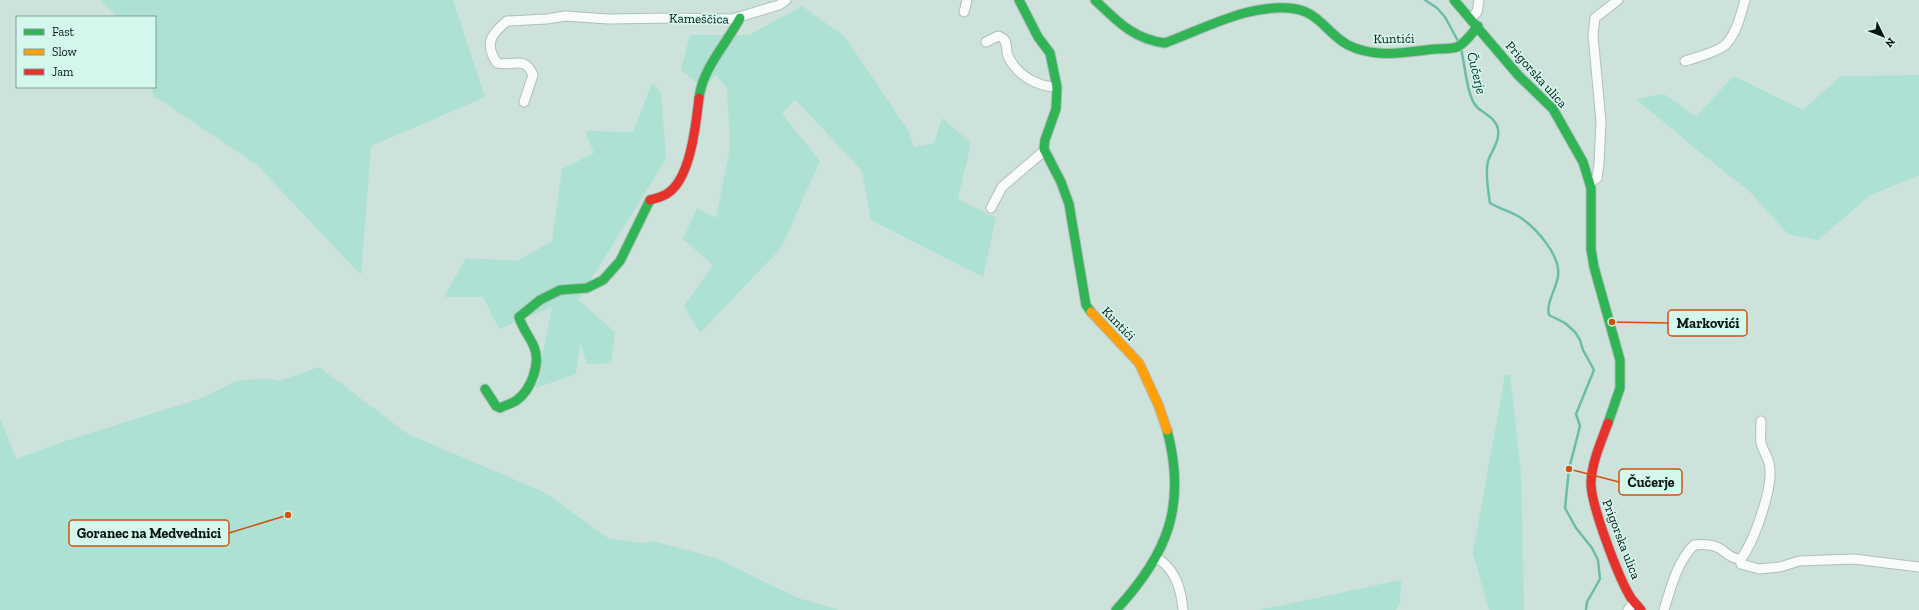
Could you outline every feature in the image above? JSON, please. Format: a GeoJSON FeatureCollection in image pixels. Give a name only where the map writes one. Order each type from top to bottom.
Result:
{"type":"FeatureCollection","features":[{"type":"Feature","properties":{"kind":"street","name":"Kameščica"},"geometry":{"type":"LineString","coordinates":[[524,102],[533,75],[531,69],[525,64],[521,63],[497,63],[489,46],[490,38],[507,21],[547,19],[565,16],[632,20],[659,18],[732,19],[740,18],[779,5],[786,0]]}},
{"type":"Feature","properties":{"kind":"street"},"geometry":{"type":"LineString","coordinates":[[964,12],[967,0]]}},
{"type":"Feature","properties":{"kind":"street"},"geometry":{"type":"LineString","coordinates":[[991,208],[1002,187],[1044,151],[1045,140],[1056,109],[1055,97],[1057,87],[1050,53],[1038,38],[1019,0]]}},
{"type":"Feature","properties":{"kind":"street","name":"Kuntići"},"geometry":{"type":"LineString","coordinates":[[1095,0],[1128,31],[1152,43],[1165,44],[1252,12],[1290,9],[1297,9],[1311,14],[1321,20],[1347,45],[1360,50],[1379,53],[1460,45],[1478,26]]}},
{"type":"Feature","properties":{"kind":"street","name":"Prigorska ulica"},"geometry":{"type":"LineString","coordinates":[[1454,0],[1478,26],[1518,75],[1546,100],[1557,114],[1583,162],[1590,183],[1591,249],[1593,261],[1620,360],[1620,388],[1595,459],[1591,481],[1591,495],[1608,545],[1634,602],[1640,610]]}},
{"type":"Feature","properties":{"kind":"street"},"geometry":{"type":"LineString","coordinates":[[1471,18],[1477,12],[1479,0]]}},
{"type":"Feature","properties":{"kind":"street"},"geometry":{"type":"LineString","coordinates":[[1590,183],[1597,178],[1601,122],[1593,35],[1595,18],[1618,0]]}},
{"type":"Feature","properties":{"kind":"street"},"geometry":{"type":"LineString","coordinates":[[1685,61],[1727,44],[1738,23],[1746,0]]}},
{"type":"Feature","properties":{"kind":"street"},"geometry":{"type":"LineString","coordinates":[[485,389],[496,406],[500,408],[518,399],[532,381],[536,354],[520,324],[519,317],[526,309],[554,293],[565,288],[589,288],[604,278],[626,253],[648,200],[668,193],[675,187],[683,172],[697,124],[700,93],[704,80],[711,63],[735,28],[740,18]]}},
{"type":"Feature","properties":{"kind":"street"},"geometry":{"type":"LineString","coordinates":[[986,42],[998,36],[1002,37],[1006,42],[1009,57],[1022,74],[1042,86],[1057,87]]}},
{"type":"Feature","properties":{"kind":"street","name":"Kuntići"},"geometry":{"type":"LineString","coordinates":[[1044,151],[1061,182],[1069,204],[1086,305],[1104,329],[1139,362],[1164,420],[1171,446],[1176,479],[1174,502],[1167,530],[1156,558],[1142,579],[1116,610]]}},
{"type":"Feature","properties":{"kind":"street"},"geometry":{"type":"LineString","coordinates":[[1761,421],[1761,443],[1769,463],[1770,479],[1763,509],[1748,549],[1741,559],[1741,564],[1759,569],[1780,567],[1799,561],[1854,559],[1919,567]]}},
{"type":"Feature","properties":{"kind":"street"},"geometry":{"type":"LineString","coordinates":[[1664,610],[1679,567],[1686,553],[1694,545],[1705,544],[1718,547],[1734,559],[1741,559]]}},
{"type":"Feature","properties":{"kind":"street"},"geometry":{"type":"LineString","coordinates":[[1156,558],[1171,570],[1181,594],[1183,610]]}},
{"type":"Feature","properties":{"kind":"street"},"geometry":{"type":"LineString","coordinates":[[1628,610],[1634,602]]}},
{"type":"Feature","properties":{"kind":"green space"},"geometry":{"type":"Polygon","coordinates":[[[101,0],[453,0],[485,97],[371,146],[361,275],[257,165],[154,96],[150,88],[156,88],[156,16],[116,16],[101,0]]]}},
{"type":"Feature","properties":{"kind":"green space"},"geometry":{"type":"Polygon","coordinates":[[[802,6],[845,37],[908,130],[914,147],[934,143],[942,118],[971,143],[958,199],[996,218],[983,277],[871,220],[862,171],[795,99],[782,114],[820,161],[781,248],[700,333],[684,306],[713,265],[683,239],[697,208],[716,218],[730,148],[727,88],[716,75],[703,88],[681,70],[690,35],[749,35],[802,6]]]}},
{"type":"Feature","properties":{"kind":"green space"},"geometry":{"type":"Polygon","coordinates":[[[1919,75],[1919,175],[1869,196],[1818,240],[1788,234],[1749,191],[1636,99],[1664,94],[1696,116],[1734,76],[1803,110],[1841,76],[1919,75]]]}},
{"type":"Feature","properties":{"kind":"green space"},"geometry":{"type":"Polygon","coordinates":[[[652,83],[661,92],[666,159],[578,300],[615,332],[611,363],[587,364],[580,343],[576,374],[536,388],[552,307],[499,329],[483,297],[444,297],[466,258],[517,261],[552,241],[562,169],[594,153],[585,131],[633,132],[652,83]]]}},
{"type":"Feature","properties":{"kind":"green space"},"geometry":{"type":"Polygon","coordinates":[[[319,367],[408,434],[544,492],[608,538],[642,543],[653,541],[716,558],[798,598],[839,610],[0,610],[0,418],[16,459],[65,441],[202,398],[236,381],[265,378],[279,381],[319,367]]]}},
{"type":"Feature","properties":{"kind":"green space"},"geometry":{"type":"Polygon","coordinates":[[[1505,375],[1510,375],[1521,473],[1524,610],[1489,610],[1473,553],[1505,375]]]}},
{"type":"Feature","properties":{"kind":"green space"},"geometry":{"type":"Polygon","coordinates":[[[1401,580],[1400,603],[1396,610],[1260,610],[1401,580]]]}},
{"type":"Feature","properties":{"kind":"waterway","name":"Čučerje"},"geometry":{"type":"LineString","coordinates":[[1425,0],[1437,8],[1445,17],[1458,41]]}},
{"type":"Feature","properties":{"kind":"waterway","name":"Čučerje"},"geometry":{"type":"LineString","coordinates":[[1461,49],[1469,89],[1474,103],[1495,122],[1498,129],[1498,138],[1487,166],[1487,182],[1490,203],[1517,216],[1527,223],[1541,236],[1552,252],[1556,260],[1558,276],[1549,305],[1549,315],[1565,323],[1575,332],[1594,370],[1576,414],[1580,426],[1569,469],[1565,508],[1576,528],[1592,548],[1598,560],[1600,579],[1587,602],[1586,610]]}},
{"type":"Feature","properties":{"kind":"traffic: fast"},"geometry":{"type":"LineString","coordinates":[[1019,0],[1038,37],[1050,53],[1057,87],[1056,109],[1045,140],[1044,149],[1061,182],[1069,204],[1086,305],[1091,312]]}},
{"type":"Feature","properties":{"kind":"traffic: fast"},"geometry":{"type":"LineString","coordinates":[[1095,0],[1126,28],[1144,38],[1165,43],[1229,18],[1262,9],[1279,8],[1304,11],[1318,20],[1335,36],[1348,45],[1369,52],[1380,53],[1402,53],[1456,47],[1464,42],[1478,26]]}},
{"type":"Feature","properties":{"kind":"traffic: fast"},"geometry":{"type":"LineString","coordinates":[[1454,0],[1518,75],[1553,109],[1583,162],[1591,188],[1591,249],[1594,267],[1620,360],[1620,388],[1608,423]]}},
{"type":"Feature","properties":{"kind":"traffic: fast"},"geometry":{"type":"LineString","coordinates":[[699,98],[701,87],[710,66],[740,18]]}},
{"type":"Feature","properties":{"kind":"traffic: fast"},"geometry":{"type":"LineString","coordinates":[[485,389],[496,406],[500,408],[522,396],[527,390],[533,376],[536,353],[519,317],[540,300],[560,290],[587,288],[603,280],[620,261],[650,200]]}},
{"type":"Feature","properties":{"kind":"traffic: fast"},"geometry":{"type":"LineString","coordinates":[[1116,610],[1149,569],[1160,548],[1168,527],[1173,505],[1175,482],[1173,457],[1167,430]]}},
{"type":"Feature","properties":{"kind":"traffic: slow"},"geometry":{"type":"LineString","coordinates":[[1091,312],[1139,363],[1158,404],[1167,430]]}},
{"type":"Feature","properties":{"kind":"traffic: jam"},"geometry":{"type":"LineString","coordinates":[[650,200],[668,193],[676,186],[682,175],[691,149],[699,98]]}},
{"type":"Feature","properties":{"kind":"traffic: jam"},"geometry":{"type":"LineString","coordinates":[[1608,423],[1593,467],[1591,482],[1592,492],[1606,541],[1620,575],[1631,598],[1641,610]]}},
{"type":"Feature","properties":{"kind":"place","name":"Markovići"},"geometry":{"type":"Point","coordinates":[1612,322]}},
{"type":"Feature","properties":{"kind":"place","name":"Čučerje"},"geometry":{"type":"Point","coordinates":[1569,469]}},
{"type":"Feature","properties":{"kind":"place","name":"Goranec na Medvednici"},"geometry":{"type":"Point","coordinates":[288,515]}}]}
